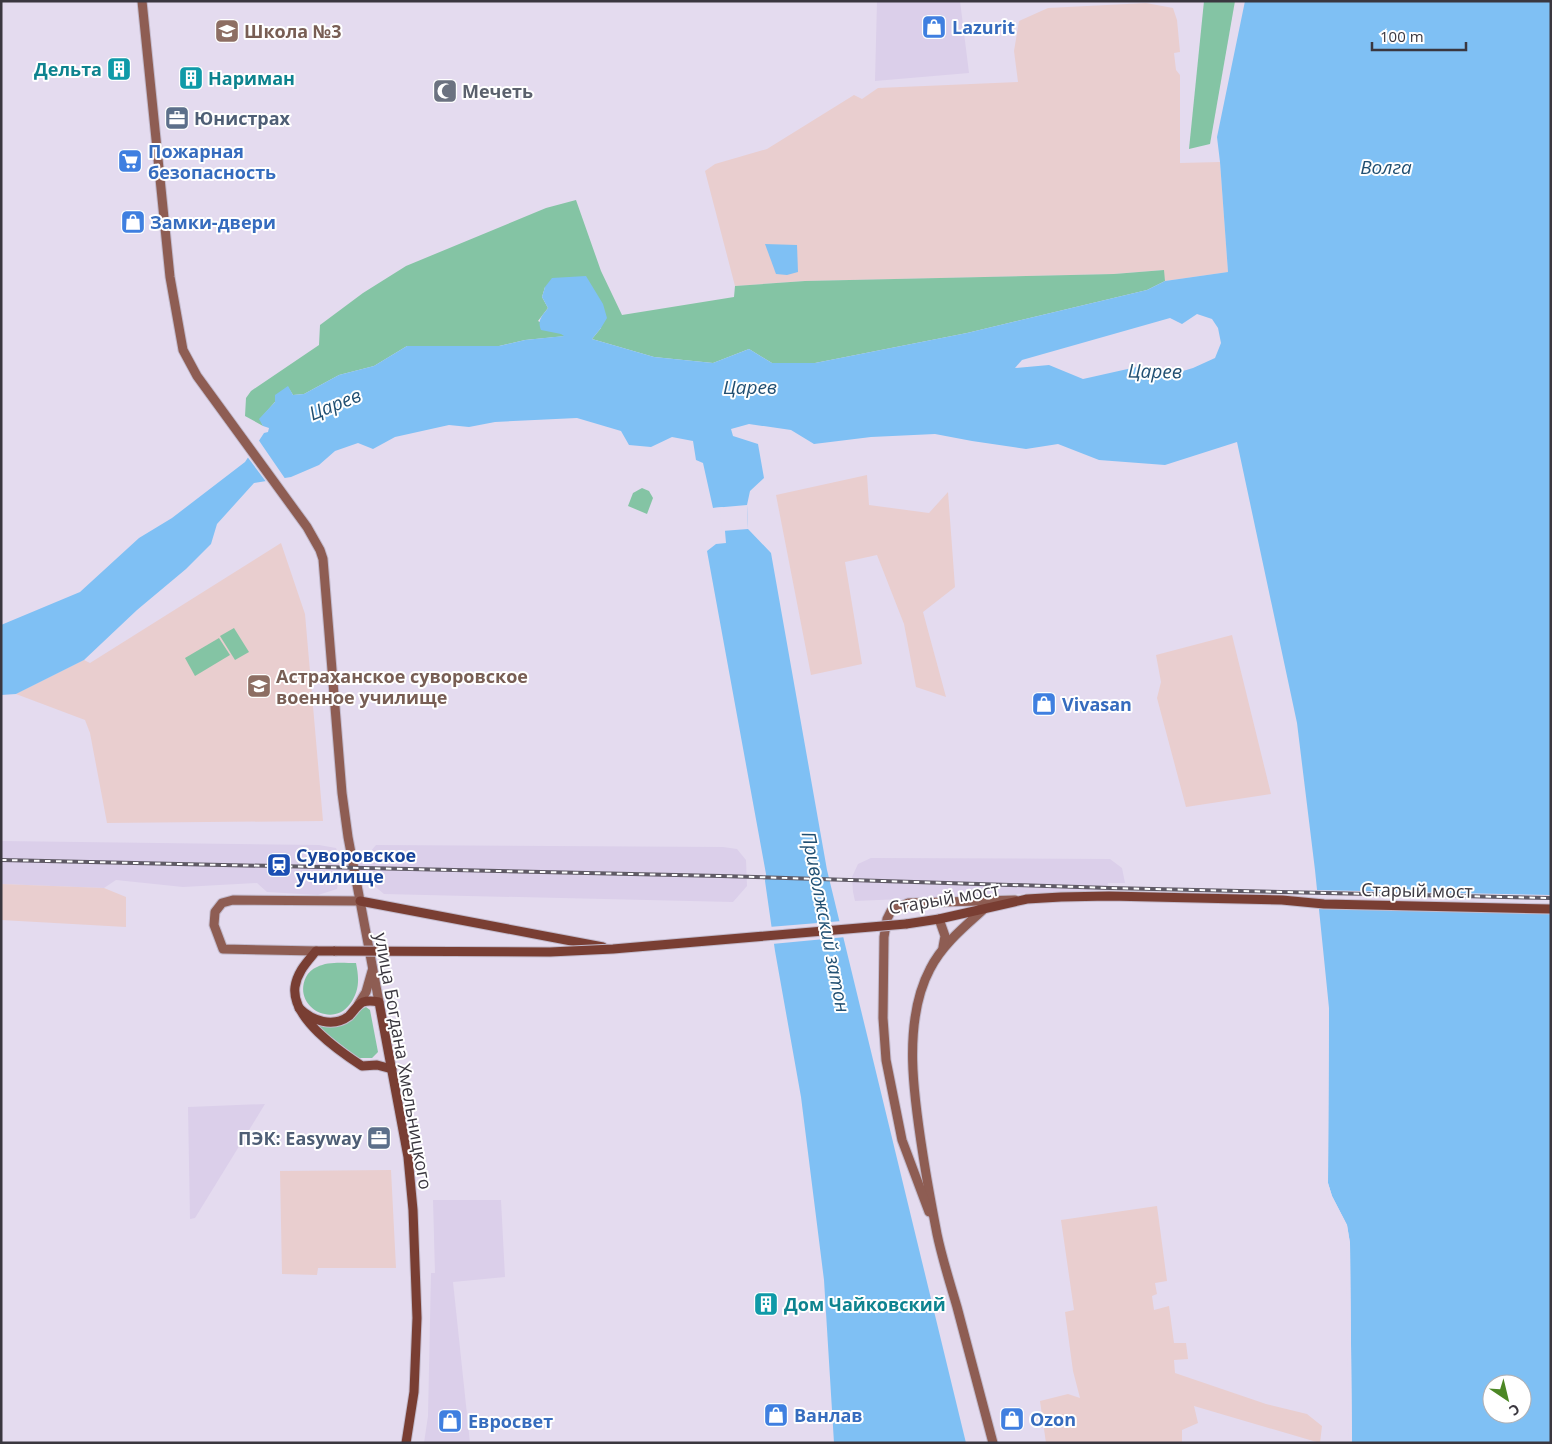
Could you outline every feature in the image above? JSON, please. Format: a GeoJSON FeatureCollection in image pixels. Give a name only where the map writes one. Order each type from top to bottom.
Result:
{"type":"FeatureCollection","features":[{"type":"Feature","properties":{"kind":"main road","name":"улица Богдана Хмельницкого"},"geometry":{"type":"LineString","coordinates":[[142,1],[170,277],[183,350],[191,367],[307,527],[320,550],[323,560],[342,792],[348,836],[408,1157],[413,1210],[417,1318],[414,1392],[406,1443]]}},
{"type":"Feature","properties":{"kind":"main road","name":"Старый мост"},"geometry":{"type":"LineString","coordinates":[[613,948],[906,924],[939,919],[1027,900],[1061,896],[1282,900],[1324,898],[1551,904]]}},
{"type":"Feature","properties":{"kind":"main road"},"geometry":{"type":"LineString","coordinates":[[233,900],[360,901],[591,946],[613,948],[504,953],[223,949],[214,924],[215,912],[222,903],[233,900]]}},
{"type":"Feature","properties":{"kind":"main road"},"geometry":{"type":"LineString","coordinates":[[937,1235],[915,1107],[913,1040],[918,1006],[923,985],[930,968],[958,932],[983,910],[981,900]]}},
{"type":"Feature","properties":{"kind":"main road"},"geometry":{"type":"LineString","coordinates":[[993,1443],[937,1235],[902,1140],[886,1060],[882,1018],[884,937],[887,919],[892,911],[908,903],[1027,900]]}},
{"type":"Feature","properties":{"kind":"main road","name":"Старый мост"},"geometry":{"type":"LineString","coordinates":[[1282,900],[1324,904],[1551,909]]}},
{"type":"Feature","properties":{"kind":"main road"},"geometry":{"type":"LineString","coordinates":[[939,919],[945,936],[941,952]]}},
{"type":"Feature","properties":{"kind":"main road"},"geometry":{"type":"LineString","coordinates":[[316,951],[302,968],[298,977],[295,994],[299,1008],[311,1025],[357,1063],[362,1066],[377,1065],[392,1069]]}},
{"type":"Feature","properties":{"kind":"main road"},"geometry":{"type":"LineString","coordinates":[[299,1008],[311,1018],[327,1022],[335,1022],[348,1016],[358,1005],[369,985],[373,969]]}},
{"type":"Feature","properties":{"kind":"main road"},"geometry":{"type":"LineString","coordinates":[[358,1005],[366,1001],[379,1002]]}},
{"type":"Feature","properties":{"kind":"shaded area"},"geometry":{"type":"Polygon","coordinates":[[[877,1],[960,1],[969,73],[875,81],[877,1]]]}},
{"type":"Feature","properties":{"kind":"shaded area"},"geometry":{"type":"Polygon","coordinates":[[[1146,3],[1173,8],[1177,20],[1180,52],[1174,53],[1176,70],[1180,75],[1180,163],[1220,162],[1228,272],[1165,281],[1163,270],[1114,274],[805,281],[735,286],[705,171],[715,164],[767,149],[854,95],[862,99],[878,88],[1018,82],[1014,51],[1019,21],[1048,8],[1146,3]]]}},
{"type":"Feature","properties":{"kind":"shaded area"},"geometry":{"type":"Polygon","coordinates":[[[867,475],[869,505],[929,513],[948,492],[955,587],[923,612],[946,697],[916,687],[904,624],[877,555],[845,562],[862,664],[811,675],[776,495],[867,475]]]}},
{"type":"Feature","properties":{"kind":"shaded area"},"geometry":{"type":"Polygon","coordinates":[[[281,543],[305,614],[323,821],[107,823],[90,733],[85,720],[16,694],[84,660],[90,663],[281,543]]]}},
{"type":"Feature","properties":{"kind":"shaded area"},"geometry":{"type":"Polygon","coordinates":[[[1232,635],[1271,794],[1186,807],[1157,698],[1161,682],[1156,655],[1232,635]]]}},
{"type":"Feature","properties":{"kind":"shaded area"},"geometry":{"type":"Polygon","coordinates":[[[1,841],[319,845],[336,848],[339,856],[365,858],[376,845],[723,847],[737,849],[746,860],[747,886],[733,902],[384,894],[367,880],[364,871],[340,872],[337,889],[318,895],[267,892],[257,883],[183,887],[116,880],[104,888],[1,884],[1,841]]]}},
{"type":"Feature","properties":{"kind":"shaded area"},"geometry":{"type":"Polygon","coordinates":[[[871,858],[1110,859],[1122,868],[1125,883],[1108,883],[1107,890],[855,901],[852,877],[858,864],[871,858]]]}},
{"type":"Feature","properties":{"kind":"shaded area"},"geometry":{"type":"Polygon","coordinates":[[[1,884],[104,888],[126,897],[126,927],[1,920],[1,884]]]}},
{"type":"Feature","properties":{"kind":"shaded area"},"geometry":{"type":"Polygon","coordinates":[[[265,1104],[195,1218],[190,1219],[188,1107],[265,1104]]]}},
{"type":"Feature","properties":{"kind":"shaded area"},"geometry":{"type":"Polygon","coordinates":[[[391,1170],[396,1268],[318,1268],[317,1275],[282,1274],[280,1171],[391,1170]]]}},
{"type":"Feature","properties":{"kind":"shaded area"},"geometry":{"type":"Polygon","coordinates":[[[433,1200],[501,1200],[505,1277],[453,1282],[470,1443],[424,1443],[428,1416],[431,1273],[435,1273],[433,1200]]]}},
{"type":"Feature","properties":{"kind":"shaded area"},"geometry":{"type":"Polygon","coordinates":[[[1157,1206],[1167,1281],[1155,1283],[1157,1294],[1152,1296],[1154,1310],[1169,1306],[1174,1343],[1186,1343],[1188,1359],[1174,1360],[1175,1373],[1266,1404],[1307,1414],[1322,1426],[1320,1443],[1194,1406],[1198,1423],[1182,1430],[1182,1443],[1046,1443],[1040,1401],[1068,1394],[1080,1398],[1073,1371],[1065,1312],[1074,1310],[1061,1220],[1157,1206]]]}},
{"type":"Feature","properties":{"kind":"green space"},"geometry":{"type":"Polygon","coordinates":[[[1204,1],[1235,1],[1210,144],[1189,149],[1204,1]]]}},
{"type":"Feature","properties":{"kind":"green space"},"geometry":{"type":"Polygon","coordinates":[[[576,200],[601,271],[622,315],[734,297],[735,286],[805,281],[1114,274],[1164,270],[1165,281],[1147,290],[967,333],[815,363],[772,363],[749,349],[713,363],[654,357],[592,339],[601,328],[545,287],[542,297],[548,308],[538,321],[566,336],[525,340],[499,346],[407,346],[374,366],[339,375],[304,394],[293,395],[288,387],[260,419],[263,426],[245,416],[246,398],[251,391],[319,345],[320,325],[363,293],[406,266],[546,208],[576,200]]]}},
{"type":"Feature","properties":{"kind":"green space"},"geometry":{"type":"Polygon","coordinates":[[[642,488],[649,491],[653,498],[647,514],[628,506],[633,493],[642,488]]]}},
{"type":"Feature","properties":{"kind":"green space"},"geometry":{"type":"Polygon","coordinates":[[[234,628],[249,652],[235,660],[220,636],[234,628]]]}},
{"type":"Feature","properties":{"kind":"green space"},"geometry":{"type":"Polygon","coordinates":[[[219,638],[230,655],[195,676],[185,658],[219,638]]]}},
{"type":"Feature","properties":{"kind":"green space"},"geometry":{"type":"Polygon","coordinates":[[[356,963],[357,989],[350,1004],[342,1011],[334,1014],[324,1014],[316,1011],[309,1005],[304,997],[303,988],[310,971],[326,964],[356,963]]]}},
{"type":"Feature","properties":{"kind":"green space"},"geometry":{"type":"Polygon","coordinates":[[[366,1007],[370,1010],[378,1052],[372,1058],[358,1058],[317,1026],[318,1024],[334,1026],[343,1024],[366,1007]]]}},
{"type":"Feature","properties":{"kind":"water","name":"Волга"},"geometry":{"type":"Polygon","coordinates":[[[1245,1],[1551,1],[1551,1443],[1352,1443],[1350,1243],[1347,1225],[1332,1196],[1328,1183],[1329,1008],[1315,870],[1297,723],[1237,442],[1165,465],[1099,460],[1058,444],[1026,449],[935,434],[871,437],[814,444],[791,430],[749,424],[731,429],[733,436],[758,444],[764,478],[750,491],[747,505],[748,529],[771,553],[827,870],[966,1443],[834,1443],[824,1280],[801,1097],[775,951],[765,881],[766,874],[707,551],[716,544],[726,543],[723,507],[713,508],[703,463],[696,460],[693,441],[672,437],[651,447],[629,445],[621,431],[577,418],[495,422],[469,427],[449,425],[395,437],[373,449],[358,443],[335,451],[319,465],[291,477],[254,483],[217,524],[211,544],[186,569],[137,610],[84,660],[16,694],[1,695],[1,625],[80,592],[139,538],[172,518],[245,462],[264,433],[268,432],[269,428],[263,426],[259,419],[275,402],[275,395],[288,386],[293,395],[304,394],[339,375],[374,366],[407,346],[499,346],[525,340],[564,336],[541,330],[540,327],[541,318],[548,308],[542,297],[545,287],[552,278],[586,276],[603,304],[607,318],[592,339],[654,357],[713,363],[749,349],[772,363],[815,363],[967,333],[1147,290],[1165,281],[1228,272],[1217,137],[1245,1]],[[1197,314],[1182,324],[1170,318],[1022,360],[1015,368],[1049,365],[1083,379],[1141,366],[1163,377],[1193,368],[1215,358],[1221,343],[1218,328],[1212,319],[1197,314]]]}},
{"type":"Feature","properties":{"kind":"water"},"geometry":{"type":"Polygon","coordinates":[[[765,244],[797,245],[798,272],[787,275],[776,274],[765,244]]]}},
{"type":"Feature","properties":{"kind":"pier"},"geometry":{"type":"Polygon","coordinates":[[[258,439],[286,480],[267,483],[246,455],[258,439]]]}},
{"type":"Feature","properties":{"kind":"pier"},"geometry":{"type":"Polygon","coordinates":[[[747,505],[748,529],[722,531],[720,510],[713,510],[713,508],[747,505]]]}},
{"type":"Feature","properties":{"kind":"pier"},"geometry":{"type":"Polygon","coordinates":[[[1315,890],[1551,895],[1551,914],[1316,908],[1315,890]]]}},
{"type":"Feature","properties":{"kind":"pier"},"geometry":{"type":"Polygon","coordinates":[[[842,921],[846,937],[772,944],[769,927],[842,921]]]}},
{"type":"Feature","properties":{"kind":"pier"},"geometry":{"type":"Polygon","coordinates":[[[1326,1008],[1329,1008],[1328,1183],[1332,1196],[1347,1225],[1350,1243],[1352,1443],[1349,1443],[1346,1230],[1329,1197],[1326,1183],[1326,1008]]]}},
{"type":"Feature","properties":{"kind":"railway"},"geometry":{"type":"LineString","coordinates":[[1,860],[721,876],[1110,888],[1551,898]]}},
{"type":"Feature","properties":{"kind":"place","name":"Lazurit"},"geometry":{"type":"Point","coordinates":[934,27]}},
{"type":"Feature","properties":{"kind":"place","name":"Школа №3"},"geometry":{"type":"Point","coordinates":[227,31]}},
{"type":"Feature","properties":{"kind":"place","name":"Дельта"},"geometry":{"type":"Point","coordinates":[119,69]}},
{"type":"Feature","properties":{"kind":"place","name":"Нариман"},"geometry":{"type":"Point","coordinates":[191,78]}},
{"type":"Feature","properties":{"kind":"place","name":"Мечеть"},"geometry":{"type":"Point","coordinates":[445,91]}},
{"type":"Feature","properties":{"kind":"place","name":"Юнистрах"},"geometry":{"type":"Point","coordinates":[177,118]}},
{"type":"Feature","properties":{"kind":"place","name":"Пожарная безопасность"},"geometry":{"type":"Point","coordinates":[130,161]}},
{"type":"Feature","properties":{"kind":"place","name":"Замки-двери"},"geometry":{"type":"Point","coordinates":[133,222]}},
{"type":"Feature","properties":{"kind":"place","name":"Астраханское суворовское военное училище"},"geometry":{"type":"Point","coordinates":[259,686]}},
{"type":"Feature","properties":{"kind":"place","name":"Vivasan"},"geometry":{"type":"Point","coordinates":[1044,704]}},
{"type":"Feature","properties":{"kind":"place","name":"Суворовское училище"},"geometry":{"type":"Point","coordinates":[279,865]}},
{"type":"Feature","properties":{"kind":"place","name":"ПЭК: Easyway"},"geometry":{"type":"Point","coordinates":[379,1138]}},
{"type":"Feature","properties":{"kind":"place","name":"Дом Чайковский"},"geometry":{"type":"Point","coordinates":[766,1304]}},
{"type":"Feature","properties":{"kind":"place","name":"Ванлав"},"geometry":{"type":"Point","coordinates":[776,1415]}},
{"type":"Feature","properties":{"kind":"place","name":"Ozon"},"geometry":{"type":"Point","coordinates":[1012,1419]}},
{"type":"Feature","properties":{"kind":"place","name":"Евросвет"},"geometry":{"type":"Point","coordinates":[450,1421]}},
{"type":"Feature","properties":{"kind":"water label","name":"Царев"},"geometry":{"type":"Point","coordinates":[1155,371]}},
{"type":"Feature","properties":{"kind":"water label","name":"Царев"},"geometry":{"type":"Point","coordinates":[750,387]}},
{"type":"Feature","properties":{"kind":"water label","name":"Царев"},"geometry":{"type":"Point","coordinates":[335,404]}},
{"type":"Feature","properties":{"kind":"water label","name":"Приволжский затон"},"geometry":{"type":"Point","coordinates":[826,922]}}]}
